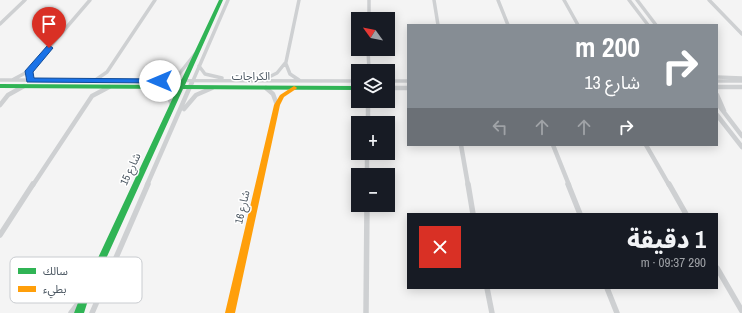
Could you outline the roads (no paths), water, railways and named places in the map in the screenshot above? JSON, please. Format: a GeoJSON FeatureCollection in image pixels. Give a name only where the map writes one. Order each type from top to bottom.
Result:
{"type":"FeatureCollection","features":[{"type":"Feature","properties":{"kind":"street"},"geometry":{"type":"LineString","coordinates":[[0,24],[25,0]]}},
{"type":"Feature","properties":{"kind":"street"},"geometry":{"type":"LineString","coordinates":[[13,80],[29,71],[90,0]]}},
{"type":"Feature","properties":{"kind":"street"},"geometry":{"type":"LineString","coordinates":[[92,96],[91,84],[107,72],[154,0]]}},
{"type":"Feature","properties":{"kind":"street","name":"شارع 15"},"geometry":{"type":"LineString","coordinates":[[102,257],[221,0]]}},
{"type":"Feature","properties":{"kind":"street","name":"شارع 15"},"geometry":{"type":"LineString","coordinates":[[117,257],[228,0]]}},
{"type":"Feature","properties":{"kind":"street"},"geometry":{"type":"LineString","coordinates":[[299,0],[286,68],[290,74],[300,81]]}},
{"type":"Feature","properties":{"kind":"street"},"geometry":{"type":"LineString","coordinates":[[369,0],[369,12]]}},
{"type":"Feature","properties":{"kind":"street"},"geometry":{"type":"LineString","coordinates":[[434,0],[438,24]]}},
{"type":"Feature","properties":{"kind":"street"},"geometry":{"type":"LineString","coordinates":[[498,0],[508,24]]}},
{"type":"Feature","properties":{"kind":"street"},"geometry":{"type":"LineString","coordinates":[[564,0],[577,24]]}},
{"type":"Feature","properties":{"kind":"street"},"geometry":{"type":"LineString","coordinates":[[629,0],[647,24]]}},
{"type":"Feature","properties":{"kind":"street"},"geometry":{"type":"LineString","coordinates":[[637,0],[655,24]]}},
{"type":"Feature","properties":{"kind":"street"},"geometry":{"type":"LineString","coordinates":[[709,0],[742,34]]}},
{"type":"Feature","properties":{"kind":"street","name":"شارع 15"},"geometry":{"type":"LineString","coordinates":[[160,81],[179,74],[195,54]]}},
{"type":"Feature","properties":{"kind":"street"},"geometry":{"type":"LineString","coordinates":[[277,105],[272,92],[262,84],[277,74],[286,62]]}},
{"type":"Feature","properties":{"kind":"street","name":"الكراجات"},"geometry":{"type":"LineString","coordinates":[[199,65],[201,71],[206,75],[238,81],[294,88],[351,88]]}},
{"type":"Feature","properties":{"kind":"street"},"geometry":{"type":"LineString","coordinates":[[29,71],[30,80]]}},
{"type":"Feature","properties":{"kind":"street"},"geometry":{"type":"LineString","coordinates":[[0,235],[92,96],[110,84],[107,72]]}},
{"type":"Feature","properties":{"kind":"street"},"geometry":{"type":"LineString","coordinates":[[718,77],[742,80]]}},
{"type":"Feature","properties":{"kind":"street","name":"الكراجات"},"geometry":{"type":"LineString","coordinates":[[0,80],[30,80],[91,84]]}},
{"type":"Feature","properties":{"kind":"street"},"geometry":{"type":"LineString","coordinates":[[718,81],[742,80]]}},
{"type":"Feature","properties":{"kind":"street","name":"الكراجات"},"geometry":{"type":"LineString","coordinates":[[3,86],[110,84],[160,81],[181,84]]}},
{"type":"Feature","properties":{"kind":"street","name":"الكراجات"},"geometry":{"type":"LineString","coordinates":[[144,87],[238,81]]}},
{"type":"Feature","properties":{"kind":"street","name":"الكراجات"},"geometry":{"type":"LineString","coordinates":[[192,84],[221,87],[300,81],[351,81]]}},
{"type":"Feature","properties":{"kind":"street"},"geometry":{"type":"LineString","coordinates":[[395,81],[407,81]]}},
{"type":"Feature","properties":{"kind":"street","name":"الكراجات"},"geometry":{"type":"LineString","coordinates":[[110,84],[144,87],[165,92],[169,96],[172,105]]}},
{"type":"Feature","properties":{"kind":"street"},"geometry":{"type":"LineString","coordinates":[[3,86],[8,95]]}},
{"type":"Feature","properties":{"kind":"street"},"geometry":{"type":"LineString","coordinates":[[0,105],[8,95],[24,86]]}},
{"type":"Feature","properties":{"kind":"street","name":"شارع 15"},"geometry":{"type":"LineString","coordinates":[[180,113],[199,92],[221,87]]}},
{"type":"Feature","properties":{"kind":"street"},"geometry":{"type":"LineString","coordinates":[[718,87],[742,87]]}},
{"type":"Feature","properties":{"kind":"street"},"geometry":{"type":"LineString","coordinates":[[718,90],[723,87]]}},
{"type":"Feature","properties":{"kind":"street","name":"شارع 16"},"geometry":{"type":"LineString","coordinates":[[230,313],[277,105],[284,94],[294,88]]}},
{"type":"Feature","properties":{"kind":"street"},"geometry":{"type":"LineString","coordinates":[[395,88],[407,88]]}},
{"type":"Feature","properties":{"kind":"street"},"geometry":{"type":"LineString","coordinates":[[718,97],[725,115]]}},
{"type":"Feature","properties":{"kind":"street"},"geometry":{"type":"LineString","coordinates":[[718,104],[742,136]]}},
{"type":"Feature","properties":{"kind":"street"},"geometry":{"type":"LineString","coordinates":[[718,116],[742,147]]}},
{"type":"Feature","properties":{"kind":"street"},"geometry":{"type":"LineString","coordinates":[[460,146],[474,213]]}},
{"type":"Feature","properties":{"kind":"street"},"geometry":{"type":"LineString","coordinates":[[553,146],[580,213]]}},
{"type":"Feature","properties":{"kind":"street"},"geometry":{"type":"LineString","coordinates":[[647,146],[685,213]]}},
{"type":"Feature","properties":{"kind":"street"},"geometry":{"type":"LineString","coordinates":[[366,313],[367,212]]}},
{"type":"Feature","properties":{"kind":"street"},"geometry":{"type":"LineString","coordinates":[[718,270],[742,311]]}},
{"type":"Feature","properties":{"kind":"street"},"geometry":{"type":"LineString","coordinates":[[487,289],[492,313]]}},
{"type":"Feature","properties":{"kind":"street"},"geometry":{"type":"LineString","coordinates":[[607,289],[617,313]]}},
{"type":"Feature","properties":{"kind":"street","name":"شارع 15"},"geometry":{"type":"LineString","coordinates":[[71,313],[78,303]]}},
{"type":"Feature","properties":{"kind":"street","name":"شارع 15"},"geometry":{"type":"LineString","coordinates":[[79,313],[82,303]]}},
{"type":"Feature","properties":{"kind":"street","name":"شارع 15"},"geometry":{"type":"LineString","coordinates":[[92,313],[96,303]]}}]}
